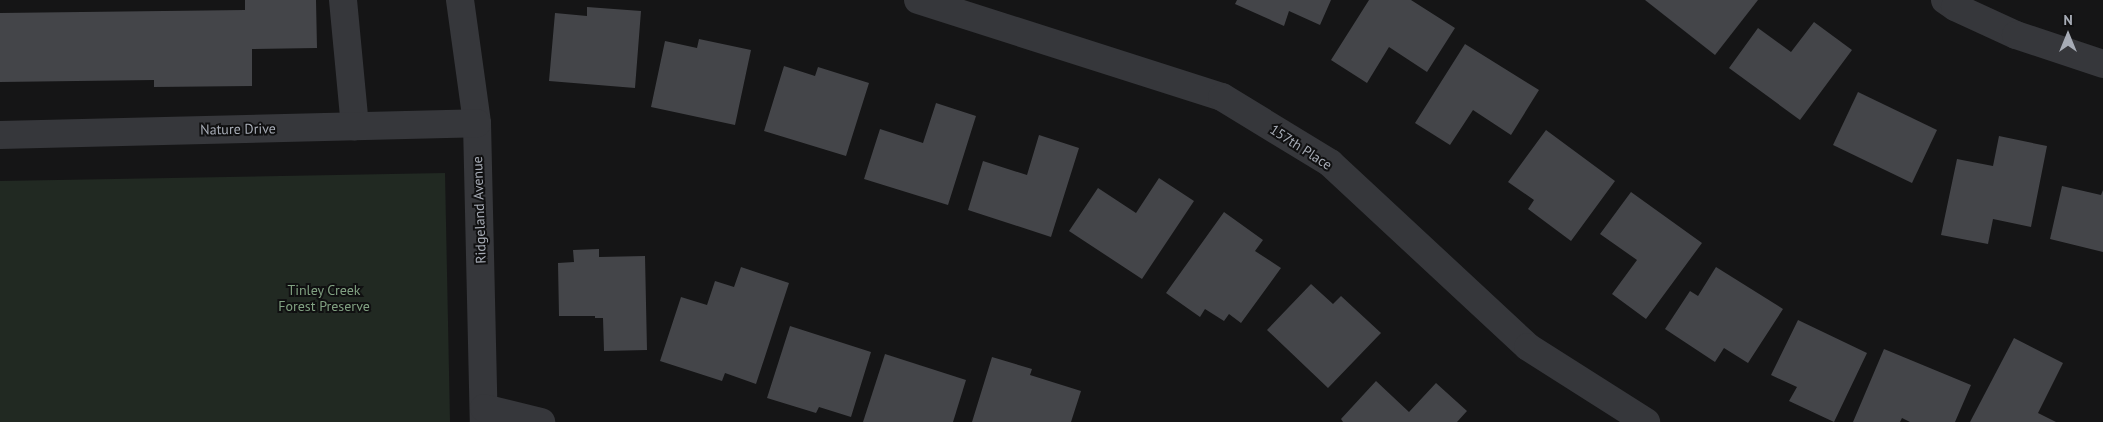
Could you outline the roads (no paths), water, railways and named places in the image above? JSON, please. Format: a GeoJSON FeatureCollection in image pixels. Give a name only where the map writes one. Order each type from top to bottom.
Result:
{"type":"FeatureCollection","features":[{"type":"Feature","properties":{"kind":"street"},"geometry":{"type":"LineString","coordinates":[[343,0],[355,126]]}},
{"type":"Feature","properties":{"kind":"street","name":"Ridgeland Avenue"},"geometry":{"type":"LineString","coordinates":[[460,0],[476,123],[484,415]]}},
{"type":"Feature","properties":{"kind":"street","name":"157th Place"},"geometry":{"type":"LineString","coordinates":[[918,0],[1222,98],[1330,163],[1528,347],[1646,422]]}},
{"type":"Feature","properties":{"kind":"street"},"geometry":{"type":"LineString","coordinates":[[1944,0],[2016,35],[2103,64]]}},
{"type":"Feature","properties":{"kind":"street","name":"Nature Drive"},"geometry":{"type":"LineString","coordinates":[[0,135],[476,123]]}},
{"type":"Feature","properties":{"kind":"street"},"geometry":{"type":"LineString","coordinates":[[484,415],[541,422]]}},
{"type":"Feature","properties":{"kind":"park label","name":"Tinley Creek Forest Preserve"},"geometry":{"type":"Point","coordinates":[324,298]}}]}
